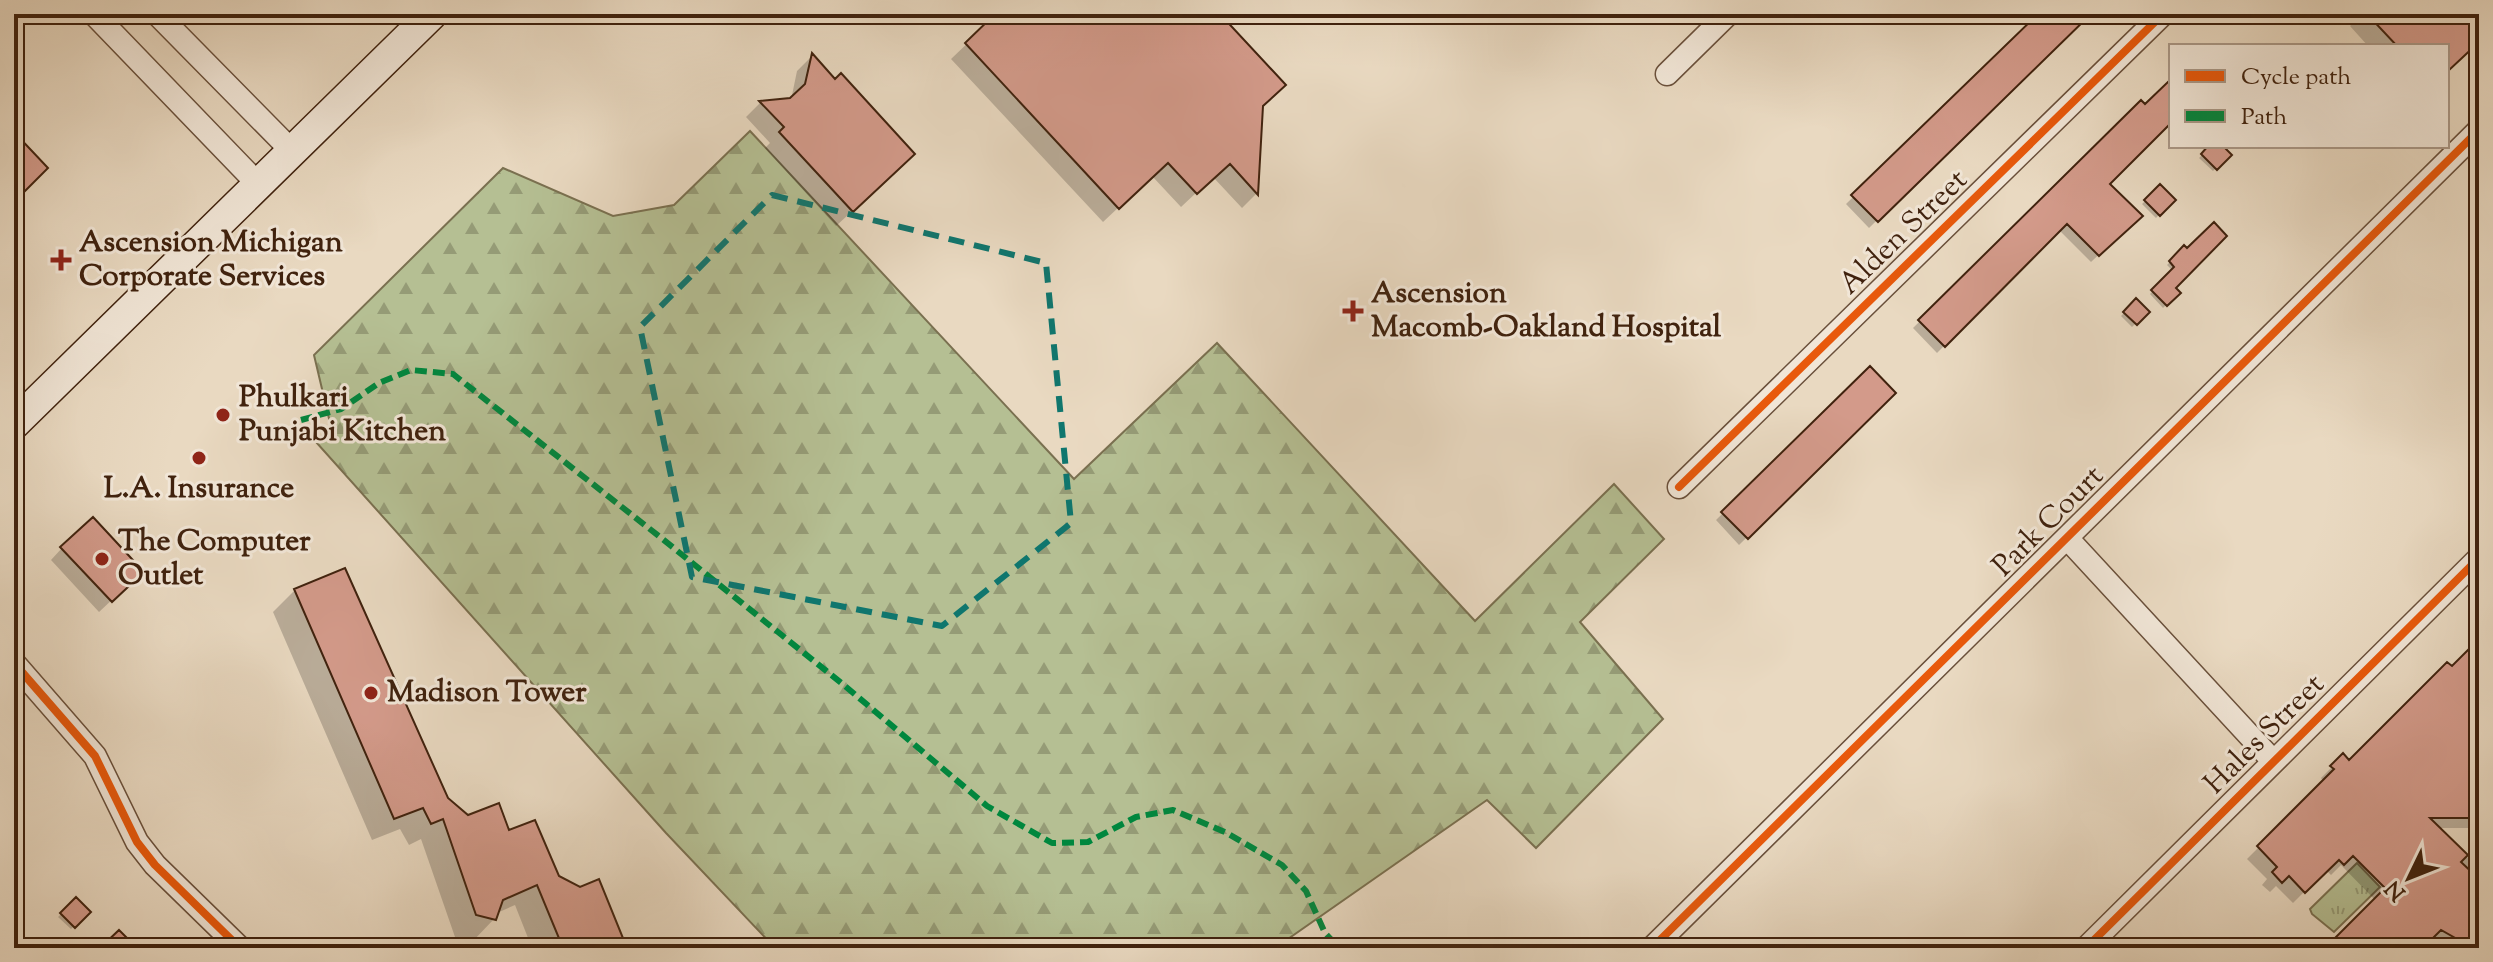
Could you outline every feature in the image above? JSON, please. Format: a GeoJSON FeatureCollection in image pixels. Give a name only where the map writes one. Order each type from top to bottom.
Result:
{"type":"FeatureCollection","features":[{"type":"Feature","properties":{"kind":"main road"},"geometry":{"type":"LineString","coordinates":[[14,424],[432,14]]}},
{"type":"Feature","properties":{"kind":"street"},"geometry":{"type":"LineString","coordinates":[[94,14],[258,184]]}},
{"type":"Feature","properties":{"kind":"street"},"geometry":{"type":"LineString","coordinates":[[157,14],[292,151]]}},
{"type":"Feature","properties":{"kind":"street"},"geometry":{"type":"LineString","coordinates":[[1667,74],[1728,14]]}},
{"type":"Feature","properties":{"kind":"street","name":"Alden Street"},"geometry":{"type":"LineString","coordinates":[[1679,487],[2163,14]]}},
{"type":"Feature","properties":{"kind":"street","name":"Park Court"},"geometry":{"type":"LineString","coordinates":[[1652,948],[2479,130]]}},
{"type":"Feature","properties":{"kind":"street"},"geometry":{"type":"LineString","coordinates":[[2067,538],[2273,761]]}},
{"type":"Feature","properties":{"kind":"street","name":"Hales Street"},"geometry":{"type":"LineString","coordinates":[[2086,948],[2479,558]]}},
{"type":"Feature","properties":{"kind":"street"},"geometry":{"type":"LineString","coordinates":[[14,663],[95,756],[137,842],[155,865],[240,948]]}},
{"type":"Feature","properties":{"kind":"highlighted area"},"geometry":{"type":"Polygon","coordinates":[[[772,195],[1046,263],[1071,523],[942,626],[692,577],[640,327],[772,195]]]}},
{"type":"Feature","properties":{"kind":"green space"},"geometry":{"type":"Polygon","coordinates":[[[750,131],[1074,479],[1217,343],[1475,621],[1614,484],[1664,539],[1580,622],[1663,719],[1536,848],[1487,800],[1275,948],[775,948],[666,833],[316,442],[331,427],[314,355],[503,168],[613,216],[674,205],[750,131]]]}},
{"type":"Feature","properties":{"kind":"green space"},"geometry":{"type":"Polygon","coordinates":[[[2357,863],[2380,887],[2334,932],[2310,909],[2357,863]]]}},
{"type":"Feature","properties":{"kind":"building"},"geometry":{"type":"Polygon","coordinates":[[[995,14],[1220,14],[1286,85],[1263,106],[1258,195],[1230,164],[1197,194],[1168,163],[1119,209],[965,43],[995,14]]]}},
{"type":"Feature","properties":{"kind":"building"},"geometry":{"type":"Polygon","coordinates":[[[2038,14],[2091,14],[1878,222],[1851,195],[2038,14]]]}},
{"type":"Feature","properties":{"kind":"building"},"geometry":{"type":"Polygon","coordinates":[[[2367,14],[2463,14],[2479,31],[2479,42],[2449,70],[2449,44],[2395,44],[2367,14]]]}},
{"type":"Feature","properties":{"kind":"building"},"geometry":{"type":"Polygon","coordinates":[[[812,53],[835,79],[841,73],[915,154],[853,212],[779,132],[784,127],[759,101],[790,98],[805,84],[812,53]]]}},
{"type":"Feature","properties":{"kind":"building"},"geometry":{"type":"Polygon","coordinates":[[[2169,81],[2169,125],[2110,184],[2143,216],[2099,256],[2067,224],[1945,347],[1918,320],[2141,100],[2145,104],[2169,81]]]}},
{"type":"Feature","properties":{"kind":"building","name":"Ascension Michigan Corporate Services"},"geometry":{"type":"Polygon","coordinates":[[[14,132],[48,168],[14,202],[14,132]]]}},
{"type":"Feature","properties":{"kind":"building"},"geometry":{"type":"Polygon","coordinates":[[[2206,148],[2225,148],[2232,155],[2217,170],[2201,154],[2206,148]]]}},
{"type":"Feature","properties":{"kind":"building"},"geometry":{"type":"Polygon","coordinates":[[[2160,184],[2176,200],[2160,216],[2144,200],[2160,184]]]}},
{"type":"Feature","properties":{"kind":"building"},"geometry":{"type":"Polygon","coordinates":[[[2214,222],[2227,236],[2176,288],[2181,293],[2167,306],[2151,290],[2174,267],[2169,261],[2214,222]]]}},
{"type":"Feature","properties":{"kind":"building"},"geometry":{"type":"Polygon","coordinates":[[[2136,298],[2150,312],[2137,325],[2123,312],[2136,298]]]}},
{"type":"Feature","properties":{"kind":"building"},"geometry":{"type":"Polygon","coordinates":[[[1870,366],[1896,393],[1748,539],[1721,512],[1870,366]]]}},
{"type":"Feature","properties":{"kind":"building","name":"The Computer Outlet"},"geometry":{"type":"Polygon","coordinates":[[[93,517],[144,572],[112,602],[60,547],[93,517]]]}},
{"type":"Feature","properties":{"kind":"building"},"geometry":{"type":"Polygon","coordinates":[[[345,568],[448,798],[468,815],[499,803],[509,830],[535,820],[559,876],[580,887],[599,879],[627,948],[563,948],[537,885],[503,900],[496,920],[476,915],[443,819],[431,824],[423,808],[394,819],[294,589],[345,568]]]}},
{"type":"Feature","properties":{"kind":"building"},"geometry":{"type":"Polygon","coordinates":[[[2479,639],[2479,818],[2430,818],[2468,855],[2461,862],[2479,879],[2479,941],[2473,948],[2441,930],[2423,948],[2325,948],[2385,888],[2353,856],[2344,865],[2339,860],[2305,893],[2289,876],[2282,883],[2272,872],[2277,867],[2257,846],[2334,769],[2330,766],[2343,753],[2349,760],[2447,662],[2452,666],[2479,639]]]}},
{"type":"Feature","properties":{"kind":"building"},"geometry":{"type":"Polygon","coordinates":[[[76,897],[91,912],[75,928],[60,913],[76,897]]]}},
{"type":"Feature","properties":{"kind":"building"},"geometry":{"type":"Polygon","coordinates":[[[119,930],[137,948],[100,948],[119,930]]]}},
{"type":"Feature","properties":{"kind":"marked path"},"geometry":{"type":"LineString","coordinates":[[301,420],[341,409],[379,383],[411,370],[453,374],[845,686],[987,806],[1052,843],[1088,842],[1136,817],[1173,810],[1225,832],[1282,865],[1306,891],[1325,933],[1339,948]]}},
{"type":"Feature","properties":{"kind":"cycle path"},"geometry":{"type":"LineString","coordinates":[[1679,487],[2163,14]]}},
{"type":"Feature","properties":{"kind":"cycle path"},"geometry":{"type":"LineString","coordinates":[[1652,948],[2479,130]]}},
{"type":"Feature","properties":{"kind":"cycle path"},"geometry":{"type":"LineString","coordinates":[[2086,948],[2479,558]]}},
{"type":"Feature","properties":{"kind":"cycle path"},"geometry":{"type":"LineString","coordinates":[[14,663],[95,756],[137,842],[155,865],[240,948]]}},
{"type":"Feature","properties":{"kind":"place","name":"Ascension Michigan Corporate Services"},"geometry":{"type":"Point","coordinates":[61,260]}},
{"type":"Feature","properties":{"kind":"place","name":"Ascension Macomb-Oakland Hospital"},"geometry":{"type":"Point","coordinates":[1353,311]}},
{"type":"Feature","properties":{"kind":"place","name":"Phulkari Punjabi Kitchen"},"geometry":{"type":"Point","coordinates":[223,415]}},
{"type":"Feature","properties":{"kind":"place","name":"L.A. Insurance"},"geometry":{"type":"Point","coordinates":[199,458]}},
{"type":"Feature","properties":{"kind":"place","name":"The Computer Outlet"},"geometry":{"type":"Point","coordinates":[102,559]}},
{"type":"Feature","properties":{"kind":"place","name":"Madison Tower"},"geometry":{"type":"Point","coordinates":[371,693]}}]}
